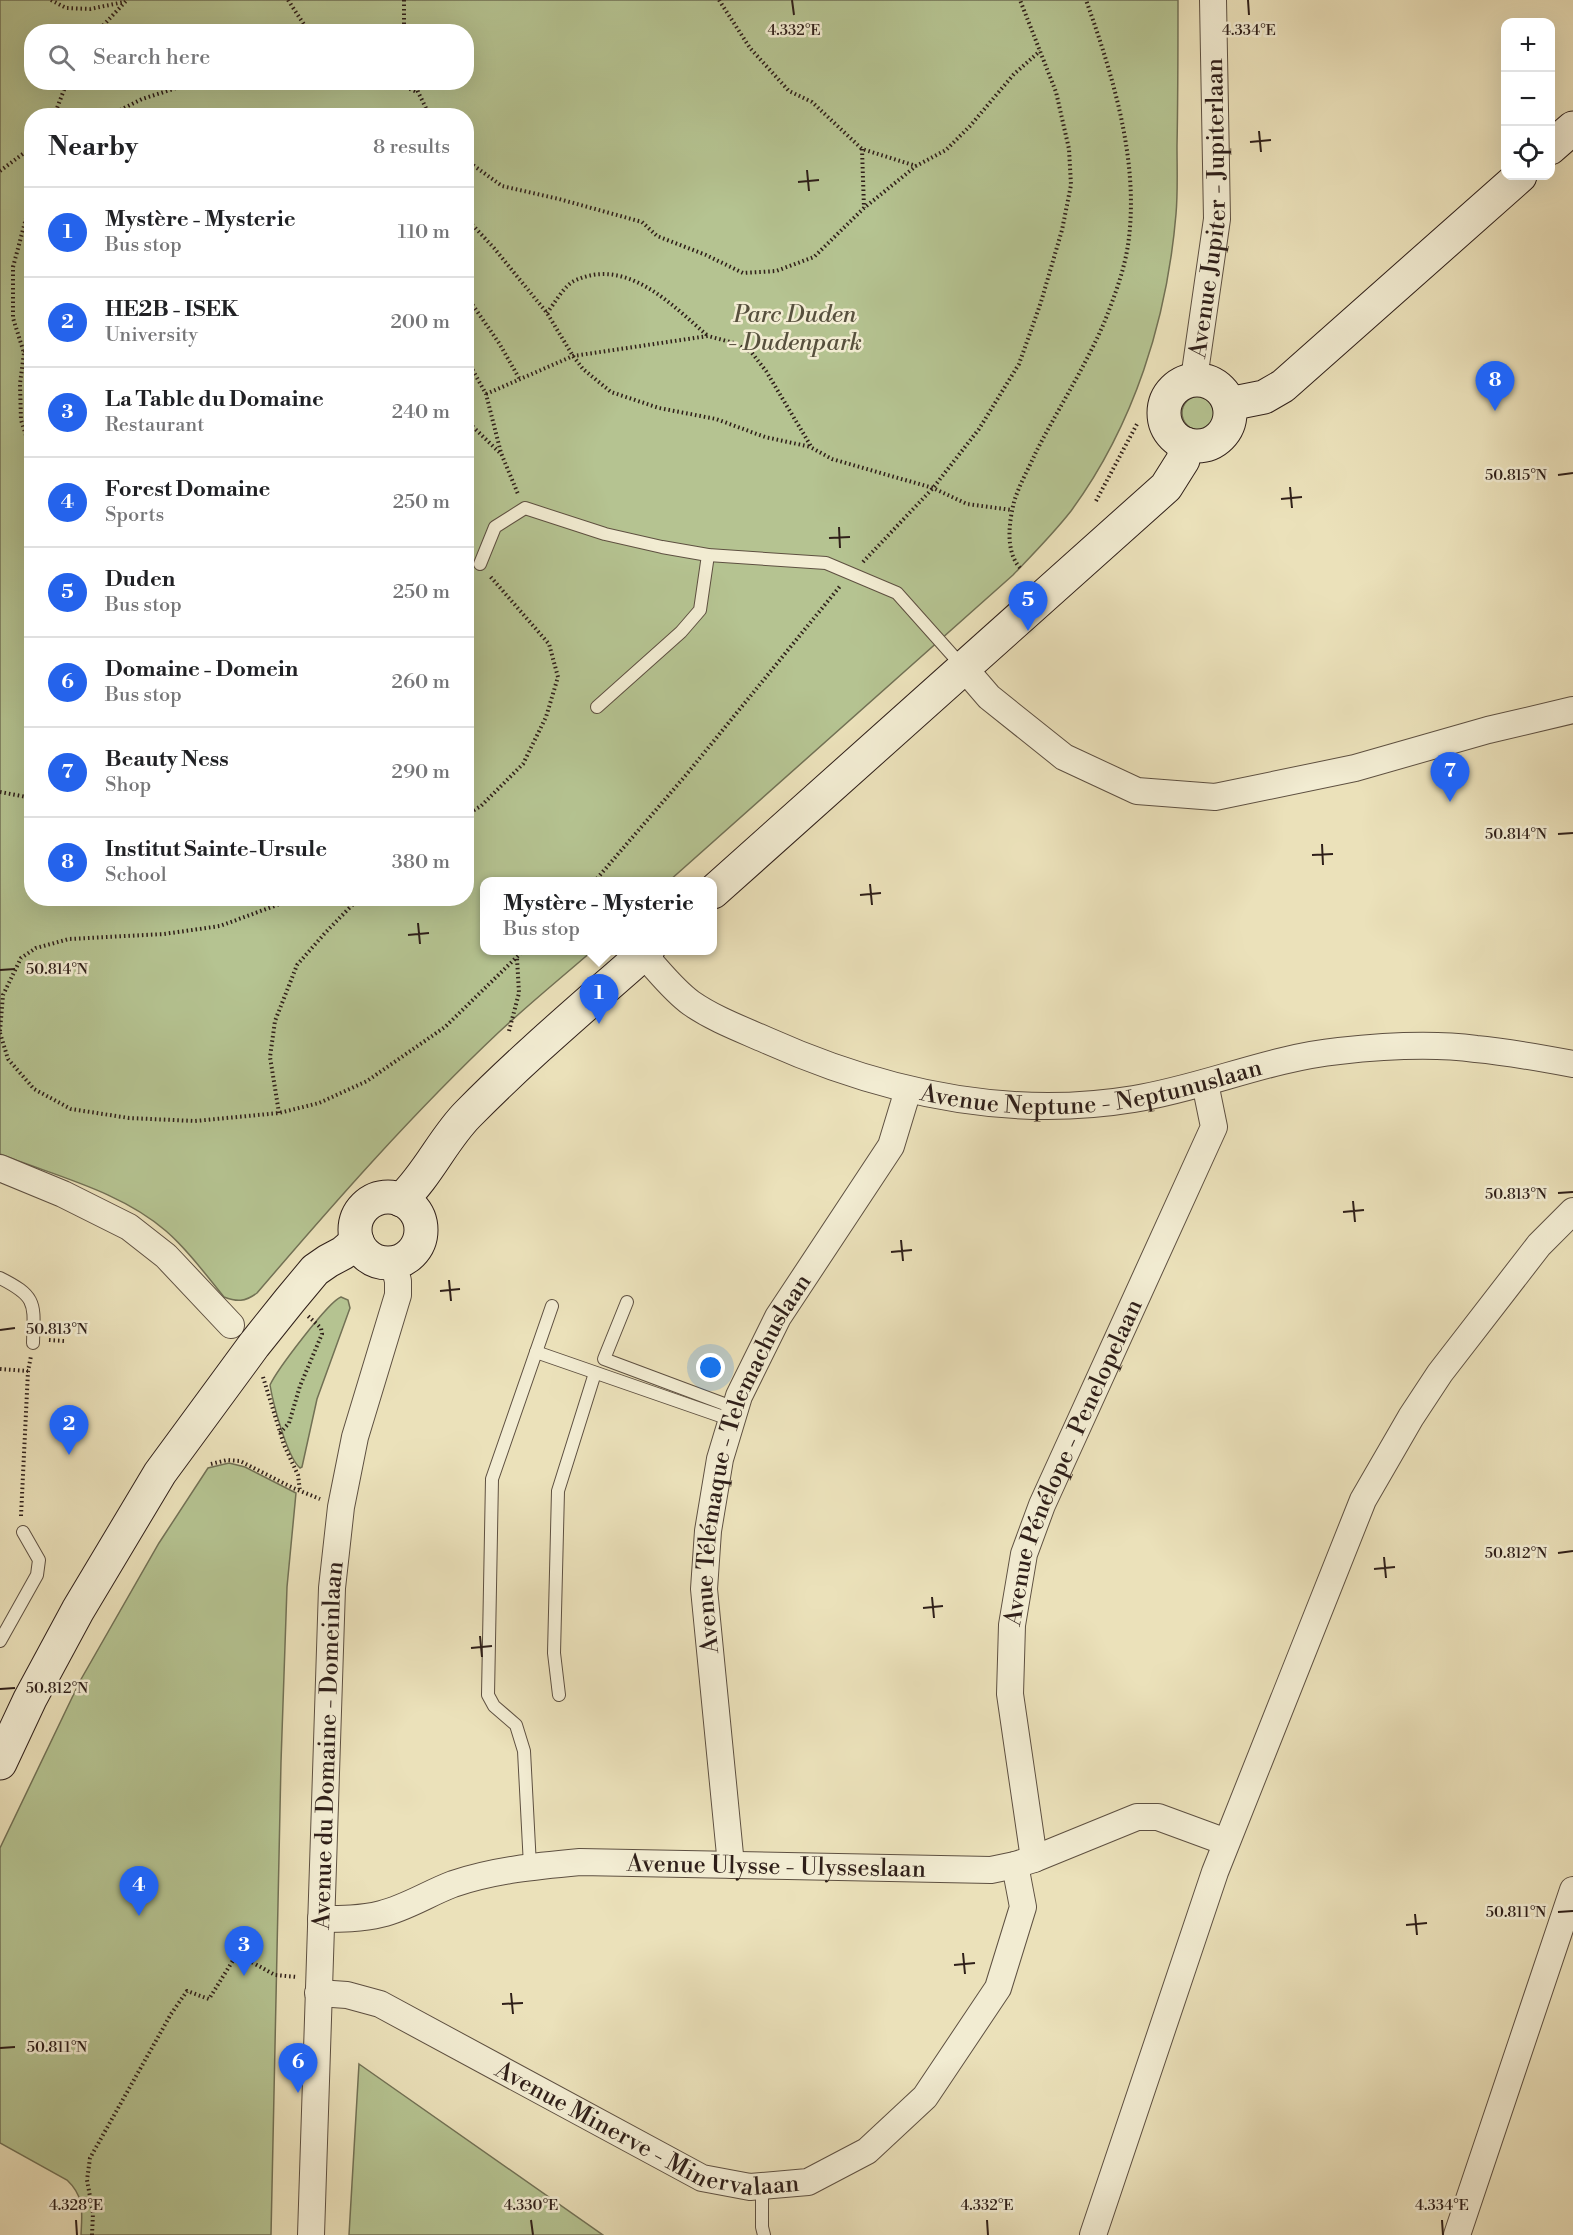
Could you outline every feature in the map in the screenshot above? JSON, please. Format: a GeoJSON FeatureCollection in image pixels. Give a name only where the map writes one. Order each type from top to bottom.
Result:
{"type":"FeatureCollection","features":[{"type":"Feature","properties":{"kind":"street","name":"Avenue Jupiter - Jupiterlaan"},"geometry":{"type":"LineString","coordinates":[[1194,379],[1217,219],[1214,0]]}},
{"type":"Feature","properties":{"kind":"street"},"geometry":{"type":"LineString","coordinates":[[1555,144],[1573,128]]}},
{"type":"Feature","properties":{"kind":"street"},"geometry":{"type":"LineString","coordinates":[[1229,404],[1264,397],[1283,386],[1515,180]]}},
{"type":"Feature","properties":{"kind":"street"},"geometry":{"type":"LineString","coordinates":[[1194,379],[1212,383],[1225,395],[1229,404],[1228,424],[1215,440],[1206,445],[1186,444],[1173,436],[1165,423],[1163,409],[1168,394],[1179,384],[1194,379]]}},
{"type":"Feature","properties":{"kind":"street"},"geometry":{"type":"LineString","coordinates":[[717,888],[1166,487],[1183,460],[1186,444]]}},
{"type":"Feature","properties":{"kind":"street"},"geometry":{"type":"LineString","coordinates":[[964,668],[989,696],[1064,758],[1137,791],[1215,797],[1355,768],[1488,730],[1573,710]]}},
{"type":"Feature","properties":{"kind":"street"},"geometry":{"type":"LineString","coordinates":[[401,1200],[414,1188],[466,1116],[540,1046],[643,955]]}},
{"type":"Feature","properties":{"kind":"street","name":"Avenue Neptune - Neptunuslaan"},"geometry":{"type":"LineString","coordinates":[[648,955],[674,989],[693,1004],[727,1023],[828,1066],[908,1090],[970,1102],[1020,1106],[1096,1104],[1144,1097],[1204,1083],[1268,1064],[1336,1051],[1382,1047],[1474,1048],[1573,1064]]}},
{"type":"Feature","properties":{"kind":"street","name":"Avenue Pénélope - Penelopelaan"},"geometry":{"type":"LineString","coordinates":[[1024,1862],[1010,1694],[1012,1625],[1024,1554],[1042,1505],[1215,1127],[1204,1083]]}},
{"type":"Feature","properties":{"kind":"street","name":"Avenue Télémaque - Telemachuslaan"},"geometry":{"type":"LineString","coordinates":[[731,1865],[704,1589],[708,1531],[720,1459],[739,1396],[778,1317],[891,1146],[908,1090]]}},
{"type":"Feature","properties":{"kind":"street"},"geometry":{"type":"LineString","coordinates":[[0,1168],[63,1194],[129,1227],[166,1256],[243,1335]]}},
{"type":"Feature","properties":{"kind":"street"},"geometry":{"type":"LineString","coordinates":[[389,1197],[401,1200],[415,1212],[421,1230],[416,1247],[410,1254],[393,1262],[384,1263],[367,1256],[357,1241],[355,1228],[358,1216],[365,1206],[376,1199],[389,1197]]}},
{"type":"Feature","properties":{"kind":"street"},"geometry":{"type":"LineString","coordinates":[[1093,2235],[1164,2018],[1226,1842],[1247,1796],[1363,1500],[1440,1373],[1539,1245],[1573,1211]]}},
{"type":"Feature","properties":{"kind":"street"},"geometry":{"type":"LineString","coordinates":[[4,1743],[120,1536],[243,1335],[290,1300],[315,1270],[343,1253],[357,1241]]}},
{"type":"Feature","properties":{"kind":"street","name":"Avenue du Domaine - Domeinlaan"},"geometry":{"type":"LineString","coordinates":[[311,2235],[331,1599],[340,1507],[355,1437],[398,1295],[398,1281],[393,1262]]}},
{"type":"Feature","properties":{"kind":"street","name":"Avenue Ulysse - Ulysseslaan"},"geometry":{"type":"LineString","coordinates":[[321,1919],[348,1920],[382,1914],[454,1884],[530,1866],[580,1862],[991,1870],[1024,1862],[1137,1816],[1158,1816],[1226,1842]]}},
{"type":"Feature","properties":{"kind":"street","name":"Avenue Minerve - Minervalaan"},"geometry":{"type":"LineString","coordinates":[[318,1985],[380,2004],[702,2178],[762,2187],[808,2182],[867,2151],[925,2097],[998,1988],[1023,1907],[1024,1862]]}},
{"type":"Feature","properties":{"kind":"street"},"geometry":{"type":"LineString","coordinates":[[1457,2235],[1573,1890]]}},
{"type":"Feature","properties":{"kind":"lane"},"geometry":{"type":"LineString","coordinates":[[480,564],[495,527],[525,508],[605,534],[708,555],[826,563],[897,593],[964,668]]}},
{"type":"Feature","properties":{"kind":"lane"},"geometry":{"type":"LineString","coordinates":[[597,707],[681,632],[700,610],[708,555]]}},
{"type":"Feature","properties":{"kind":"lane"},"geometry":{"type":"LineString","coordinates":[[0,1278],[18,1287],[30,1299],[34,1307],[33,1343]]}},
{"type":"Feature","properties":{"kind":"lane"},"geometry":{"type":"LineString","coordinates":[[627,1302],[604,1359],[733,1414]]}},
{"type":"Feature","properties":{"kind":"lane"},"geometry":{"type":"LineString","coordinates":[[530,1866],[524,1751],[516,1725],[494,1706],[488,1695],[492,1479],[552,1306]]}},
{"type":"Feature","properties":{"kind":"lane"},"geometry":{"type":"LineString","coordinates":[[536,1352],[595,1373],[733,1414]]}},
{"type":"Feature","properties":{"kind":"lane"},"geometry":{"type":"LineString","coordinates":[[559,1695],[554,1653],[558,1491],[595,1373]]}},
{"type":"Feature","properties":{"kind":"lane"},"geometry":{"type":"LineString","coordinates":[[0,1641],[37,1575],[39,1560],[23,1532]]}},
{"type":"Feature","properties":{"kind":"lane"},"geometry":{"type":"LineString","coordinates":[[762,2187],[764,2235]]}},
{"type":"Feature","properties":{"kind":"path"},"geometry":{"type":"LineString","coordinates":[[51,0],[66,8],[90,9],[126,1]]}},
{"type":"Feature","properties":{"kind":"path"},"geometry":{"type":"LineString","coordinates":[[288,0],[304,24]]}},
{"type":"Feature","properties":{"kind":"path"},"geometry":{"type":"LineString","coordinates":[[404,0],[404,24]]}},
{"type":"Feature","properties":{"kind":"path"},"geometry":{"type":"LineString","coordinates":[[719,0],[750,48],[789,91],[812,102],[862,149],[916,166]]}},
{"type":"Feature","properties":{"kind":"path"},"geometry":{"type":"LineString","coordinates":[[598,877],[686,776],[823,606],[933,488],[979,429],[1019,364],[1041,302],[1062,230],[1071,185],[1069,149],[1056,92],[1020,0]]}},
{"type":"Feature","properties":{"kind":"path"},"geometry":{"type":"LineString","coordinates":[[1020,568],[1011,548],[1010,526],[1014,501],[1029,467],[1103,325],[1119,284],[1128,244],[1130,198],[1127,153],[1115,95],[1086,0]]}},
{"type":"Feature","properties":{"kind":"path"},"geometry":{"type":"LineString","coordinates":[[104,24],[126,1]]}},
{"type":"Feature","properties":{"kind":"path"},"geometry":{"type":"LineString","coordinates":[[474,166],[502,186],[569,201],[642,222],[657,236],[706,255],[742,273],[776,271],[814,257],[864,208],[916,166],[946,150],[970,126],[1014,74],[1040,51]]}},
{"type":"Feature","properties":{"kind":"path"},"geometry":{"type":"LineString","coordinates":[[57,108],[64,90]]}},
{"type":"Feature","properties":{"kind":"path"},"geometry":{"type":"LineString","coordinates":[[124,108],[142,99],[170,90]]}},
{"type":"Feature","properties":{"kind":"path"},"geometry":{"type":"LineString","coordinates":[[413,90],[418,92],[426,108]]}},
{"type":"Feature","properties":{"kind":"path"},"geometry":{"type":"LineString","coordinates":[[862,149],[864,208]]}},
{"type":"Feature","properties":{"kind":"path"},"geometry":{"type":"LineString","coordinates":[[0,171],[24,153]]}},
{"type":"Feature","properties":{"kind":"path"},"geometry":{"type":"LineString","coordinates":[[24,226],[13,267],[13,318],[24,352],[20,384],[21,420],[24,429]]}},
{"type":"Feature","properties":{"kind":"path"},"geometry":{"type":"LineString","coordinates":[[474,227],[547,313],[583,369],[611,392],[659,408],[716,418],[765,437],[812,447],[832,459],[933,488],[967,504],[1012,510]]}},
{"type":"Feature","properties":{"kind":"path"},"geometry":{"type":"LineString","coordinates":[[547,313],[572,282],[602,273],[631,279],[661,296],[708,336]]}},
{"type":"Feature","properties":{"kind":"path"},"geometry":{"type":"LineString","coordinates":[[474,307],[499,343],[519,378]]}},
{"type":"Feature","properties":{"kind":"path"},"geometry":{"type":"LineString","coordinates":[[486,394],[573,356],[708,336],[734,343],[752,353],[766,371],[812,447]]}},
{"type":"Feature","properties":{"kind":"path"},"geometry":{"type":"LineString","coordinates":[[474,372],[486,394],[501,453],[525,508]]}},
{"type":"Feature","properties":{"kind":"path"},"geometry":{"type":"LineString","coordinates":[[1096,501],[1137,424]]}},
{"type":"Feature","properties":{"kind":"path"},"geometry":{"type":"LineString","coordinates":[[474,428],[501,453]]}},
{"type":"Feature","properties":{"kind":"path"},"geometry":{"type":"LineString","coordinates":[[474,810],[523,764],[546,717],[558,677],[549,645],[480,564]]}},
{"type":"Feature","properties":{"kind":"path"},"geometry":{"type":"LineString","coordinates":[[0,792],[24,796]]}},
{"type":"Feature","properties":{"kind":"path"},"geometry":{"type":"LineString","coordinates":[[274,906],[220,926],[164,934],[69,939],[36,948],[21,958],[3,995],[0,1032],[8,1059],[34,1089],[72,1109],[129,1118],[195,1121],[279,1113],[319,1103],[367,1081],[445,1026],[519,955]]}},
{"type":"Feature","properties":{"kind":"path"},"geometry":{"type":"LineString","coordinates":[[279,1113],[270,1057],[275,1021],[297,965],[351,906]]}},
{"type":"Feature","properties":{"kind":"path"},"geometry":{"type":"LineString","coordinates":[[509,1031],[519,993],[516,958]]}},
{"type":"Feature","properties":{"kind":"path"},"geometry":{"type":"LineString","coordinates":[[280,1433],[289,1423],[300,1386],[322,1334],[318,1324],[290,1300]]}},
{"type":"Feature","properties":{"kind":"path"},"geometry":{"type":"LineString","coordinates":[[211,1464],[227,1460],[240,1461],[300,1491],[298,1475],[243,1335]]}},
{"type":"Feature","properties":{"kind":"path"},"geometry":{"type":"LineString","coordinates":[[23,1532],[20,1525],[28,1371],[33,1343]]}},
{"type":"Feature","properties":{"kind":"path"},"geometry":{"type":"LineString","coordinates":[[0,1369],[28,1371]]}},
{"type":"Feature","properties":{"kind":"path"},"geometry":{"type":"LineString","coordinates":[[92,2235],[93,2213],[87,2180],[90,2158],[171,2013],[187,1991],[209,1999],[237,1953],[275,1975],[318,1985]]}},
{"type":"Feature","properties":{"kind":"green space","name":"Parc Duden - Dudenpark"},"geometry":{"type":"Polygon","coordinates":[[[0,0],[1178,0],[1177,206],[1165,293],[1144,370],[1113,443],[1071,511],[1043,544],[1013,575],[673,877],[480,877],[480,955],[587,955],[510,1022],[435,1095],[253,1296],[241,1300],[224,1297],[166,1231],[128,1205],[86,1186],[0,1154],[0,0]]]}},
{"type":"Feature","properties":{"kind":"green space"},"geometry":{"type":"Polygon","coordinates":[[[1199,396],[1211,401],[1216,413],[1211,425],[1199,430],[1187,425],[1182,413],[1187,401],[1199,396]]]}},
{"type":"Feature","properties":{"kind":"green space"},"geometry":{"type":"Polygon","coordinates":[[[341,1297],[348,1300],[350,1308],[317,1399],[300,1468],[286,1442],[270,1385],[315,1323],[341,1297]]]}},
{"type":"Feature","properties":{"kind":"green space"},"geometry":{"type":"Polygon","coordinates":[[[229,1463],[245,1467],[296,1493],[287,1587],[281,1762],[271,2235],[81,2235],[81,2205],[73,2186],[67,2180],[0,2143],[0,1848],[80,1681],[159,1543],[208,1468],[229,1463]]]}},
{"type":"Feature","properties":{"kind":"green space"},"geometry":{"type":"Polygon","coordinates":[[[359,2064],[603,2235],[349,2235],[359,2064]]]}},
{"type":"Feature","properties":{"kind":"place","name":"Institut Sainte-Ursule"},"geometry":{"type":"Point","coordinates":[1495,411]}},
{"type":"Feature","properties":{"kind":"place","name":"Duden"},"geometry":{"type":"Point","coordinates":[1028,631]}},
{"type":"Feature","properties":{"kind":"place","name":"Beauty Ness"},"geometry":{"type":"Point","coordinates":[1450,802]}},
{"type":"Feature","properties":{"kind":"place","name":"Mystère - Mysterie"},"geometry":{"type":"Point","coordinates":[599,1024]}},
{"type":"Feature","properties":{"kind":"place","name":"HE2B - ISEK"},"geometry":{"type":"Point","coordinates":[69,1455]}},
{"type":"Feature","properties":{"kind":"place","name":"Forest Domaine"},"geometry":{"type":"Point","coordinates":[139,1916]}},
{"type":"Feature","properties":{"kind":"place","name":"La Table du Domaine"},"geometry":{"type":"Point","coordinates":[244,1976]}},
{"type":"Feature","properties":{"kind":"place","name":"Domaine - Domein"},"geometry":{"type":"Point","coordinates":[298,2093]}}]}
